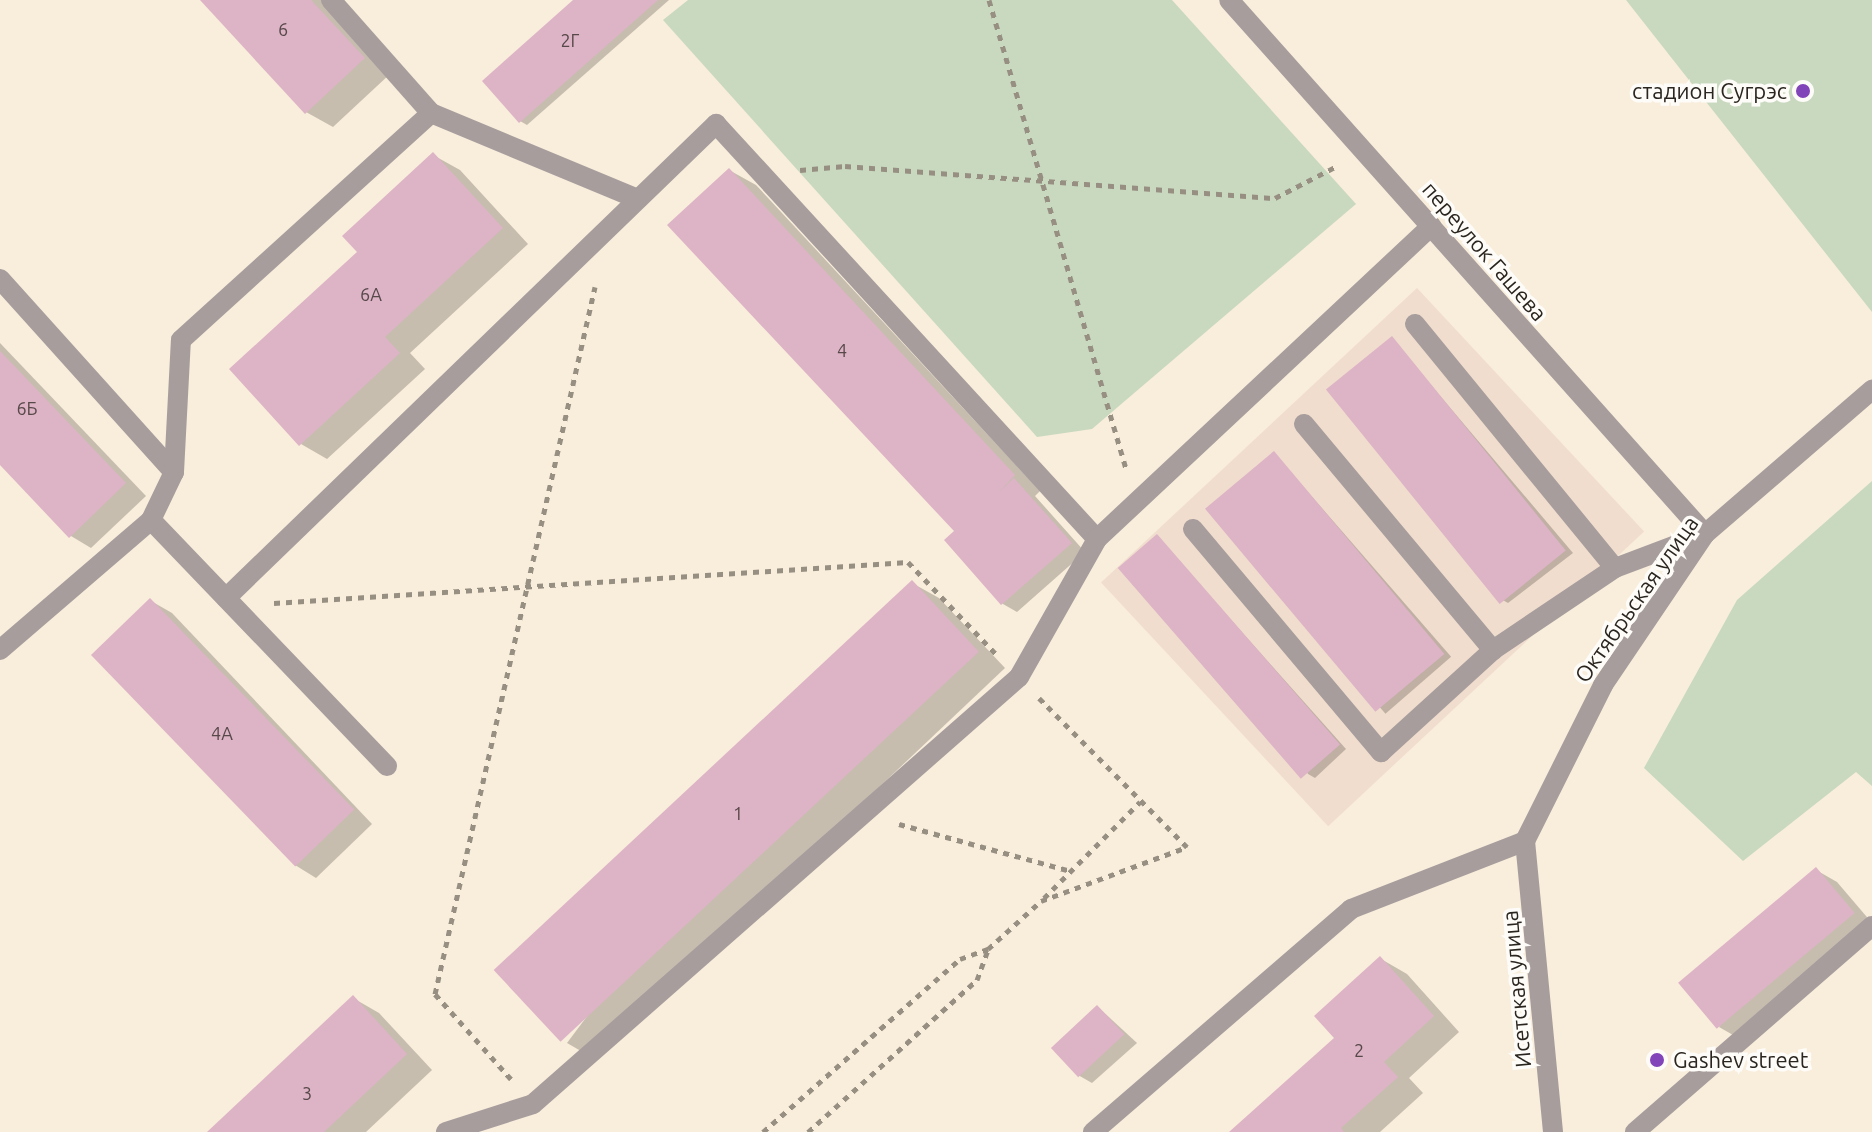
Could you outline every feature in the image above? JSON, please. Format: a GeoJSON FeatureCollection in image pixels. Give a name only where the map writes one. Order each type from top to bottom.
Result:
{"type":"FeatureCollection","features":[{"type":"Feature","properties":{"kind":"street"},"geometry":{"type":"LineString","coordinates":[[331,0],[431,113],[638,199]]}},
{"type":"Feature","properties":{"kind":"street","name":"переулок Гашева"},"geometry":{"type":"LineString","coordinates":[[1229,0],[1705,534]]}},
{"type":"Feature","properties":{"kind":"street"},"geometry":{"type":"LineString","coordinates":[[0,650],[151,520],[174,472],[181,340],[431,113]]}},
{"type":"Feature","properties":{"kind":"street"},"geometry":{"type":"LineString","coordinates":[[230,602],[716,124],[1097,539]]}},
{"type":"Feature","properties":{"kind":"street"},"geometry":{"type":"LineString","coordinates":[[446,1132],[533,1104],[1019,677],[1097,539],[1431,226]]}},
{"type":"Feature","properties":{"kind":"street"},"geometry":{"type":"LineString","coordinates":[[0,279],[174,472]]}},
{"type":"Feature","properties":{"kind":"street"},"geometry":{"type":"LineString","coordinates":[[1415,324],[1615,568]]}},
{"type":"Feature","properties":{"kind":"street","name":"Октябрьская улица"},"geometry":{"type":"LineString","coordinates":[[1525,841],[1603,685],[1705,534],[1872,390]]}},
{"type":"Feature","properties":{"kind":"street"},"geometry":{"type":"LineString","coordinates":[[1304,424],[1493,650]]}},
{"type":"Feature","properties":{"kind":"street"},"geometry":{"type":"LineString","coordinates":[[151,520],[387,766]]}},
{"type":"Feature","properties":{"kind":"street"},"geometry":{"type":"LineString","coordinates":[[1193,529],[1381,752],[1493,650],[1615,568],[1705,534]]}},
{"type":"Feature","properties":{"kind":"street"},"geometry":{"type":"LineString","coordinates":[[1093,1132],[1351,909],[1525,841]]}},
{"type":"Feature","properties":{"kind":"street","name":"Исетская улица"},"geometry":{"type":"LineString","coordinates":[[1525,841],[1553,1132]]}},
{"type":"Feature","properties":{"kind":"street"},"geometry":{"type":"LineString","coordinates":[[1635,1132],[1872,926]]}},
{"type":"Feature","properties":{"kind":"path"},"geometry":{"type":"LineString","coordinates":[[989,0],[1136,504]]}},
{"type":"Feature","properties":{"kind":"path"},"geometry":{"type":"LineString","coordinates":[[763,173],[845,166],[1275,198],[1366,151]]}},
{"type":"Feature","properties":{"kind":"path"},"geometry":{"type":"LineString","coordinates":[[533,1104],[435,994],[608,228]]}},
{"type":"Feature","properties":{"kind":"path"},"geometry":{"type":"LineString","coordinates":[[230,602],[908,562],[1187,847],[1041,901]]}},
{"type":"Feature","properties":{"kind":"path"},"geometry":{"type":"LineString","coordinates":[[763,1132],[960,959],[988,949],[1140,802]]}},
{"type":"Feature","properties":{"kind":"path"},"geometry":{"type":"LineString","coordinates":[[862,814],[1071,871]]}},
{"type":"Feature","properties":{"kind":"path"},"geometry":{"type":"LineString","coordinates":[[808,1132],[977,980],[988,949]]}},
{"type":"Feature","properties":{"kind":"shaded area"},"geometry":{"type":"Polygon","coordinates":[[[1417,288],[1644,532],[1328,826],[1101,583],[1417,288]]]}},
{"type":"Feature","properties":{"kind":"green space"},"geometry":{"type":"Polygon","coordinates":[[[688,0],[1172,0],[1356,204],[1092,429],[1037,437],[663,20],[688,0]]]}},
{"type":"Feature","properties":{"kind":"green space"},"geometry":{"type":"Polygon","coordinates":[[[1626,0],[1872,0],[1872,312],[1707,103],[1626,0]]]}},
{"type":"Feature","properties":{"kind":"green space"},"geometry":{"type":"Polygon","coordinates":[[[1872,481],[1872,786],[1856,772],[1743,861],[1644,768],[1737,600],[1872,481]]]}},
{"type":"Feature","properties":{"kind":"building"},"geometry":{"type":"Polygon","coordinates":[[[200,0],[311,0],[365,58],[305,114],[200,0]]]}},
{"type":"Feature","properties":{"kind":"building"},"geometry":{"type":"Polygon","coordinates":[[[573,0],[658,0],[519,123],[482,81],[573,0]]]}},
{"type":"Feature","properties":{"kind":"building"},"geometry":{"type":"Polygon","coordinates":[[[433,152],[503,228],[385,337],[400,353],[299,446],[229,369],[357,252],[342,236],[433,152]]]}},
{"type":"Feature","properties":{"kind":"building"},"geometry":{"type":"Polygon","coordinates":[[[729,168],[1015,475],[999,492],[1014,478],[1072,543],[1001,605],[944,540],[954,531],[667,225],[729,168]]]}},
{"type":"Feature","properties":{"kind":"building"},"geometry":{"type":"Polygon","coordinates":[[[1392,336],[1566,550],[1500,604],[1326,389],[1392,336]]]}},
{"type":"Feature","properties":{"kind":"building"},"geometry":{"type":"Polygon","coordinates":[[[0,351],[126,483],[69,538],[0,465],[0,351]]]}},
{"type":"Feature","properties":{"kind":"building"},"geometry":{"type":"Polygon","coordinates":[[[1274,451],[1444,654],[1375,712],[1205,509],[1274,451]]]}},
{"type":"Feature","properties":{"kind":"building"},"geometry":{"type":"Polygon","coordinates":[[[1157,534],[1340,745],[1301,779],[1118,568],[1157,534]]]}},
{"type":"Feature","properties":{"kind":"building"},"geometry":{"type":"Polygon","coordinates":[[[912,580],[979,652],[561,1042],[494,970],[912,580]]]}},
{"type":"Feature","properties":{"kind":"building"},"geometry":{"type":"Polygon","coordinates":[[[150,598],[354,809],[295,866],[91,655],[150,598]]]}},
{"type":"Feature","properties":{"kind":"building"},"geometry":{"type":"Polygon","coordinates":[[[1816,867],[1855,913],[1717,1029],[1678,983],[1816,867]]]}},
{"type":"Feature","properties":{"kind":"building"},"geometry":{"type":"Polygon","coordinates":[[[1380,956],[1434,1016],[1384,1062],[1398,1077],[1341,1128],[1344,1132],[1229,1132],[1334,1038],[1314,1016],[1380,956]]]}},
{"type":"Feature","properties":{"kind":"building"},"geometry":{"type":"Polygon","coordinates":[[[353,995],[407,1054],[324,1132],[207,1132],[353,995]]]}},
{"type":"Feature","properties":{"kind":"building"},"geometry":{"type":"Polygon","coordinates":[[[1097,1005],[1124,1034],[1078,1077],[1051,1048],[1097,1005]]]}},
{"type":"Feature","properties":{"kind":"place","name":"стадион Сугрэс"},"geometry":{"type":"Point","coordinates":[1803,91]}},
{"type":"Feature","properties":{"kind":"place","name":"Gashev street"},"geometry":{"type":"Point","coordinates":[1657,1060]}}]}
